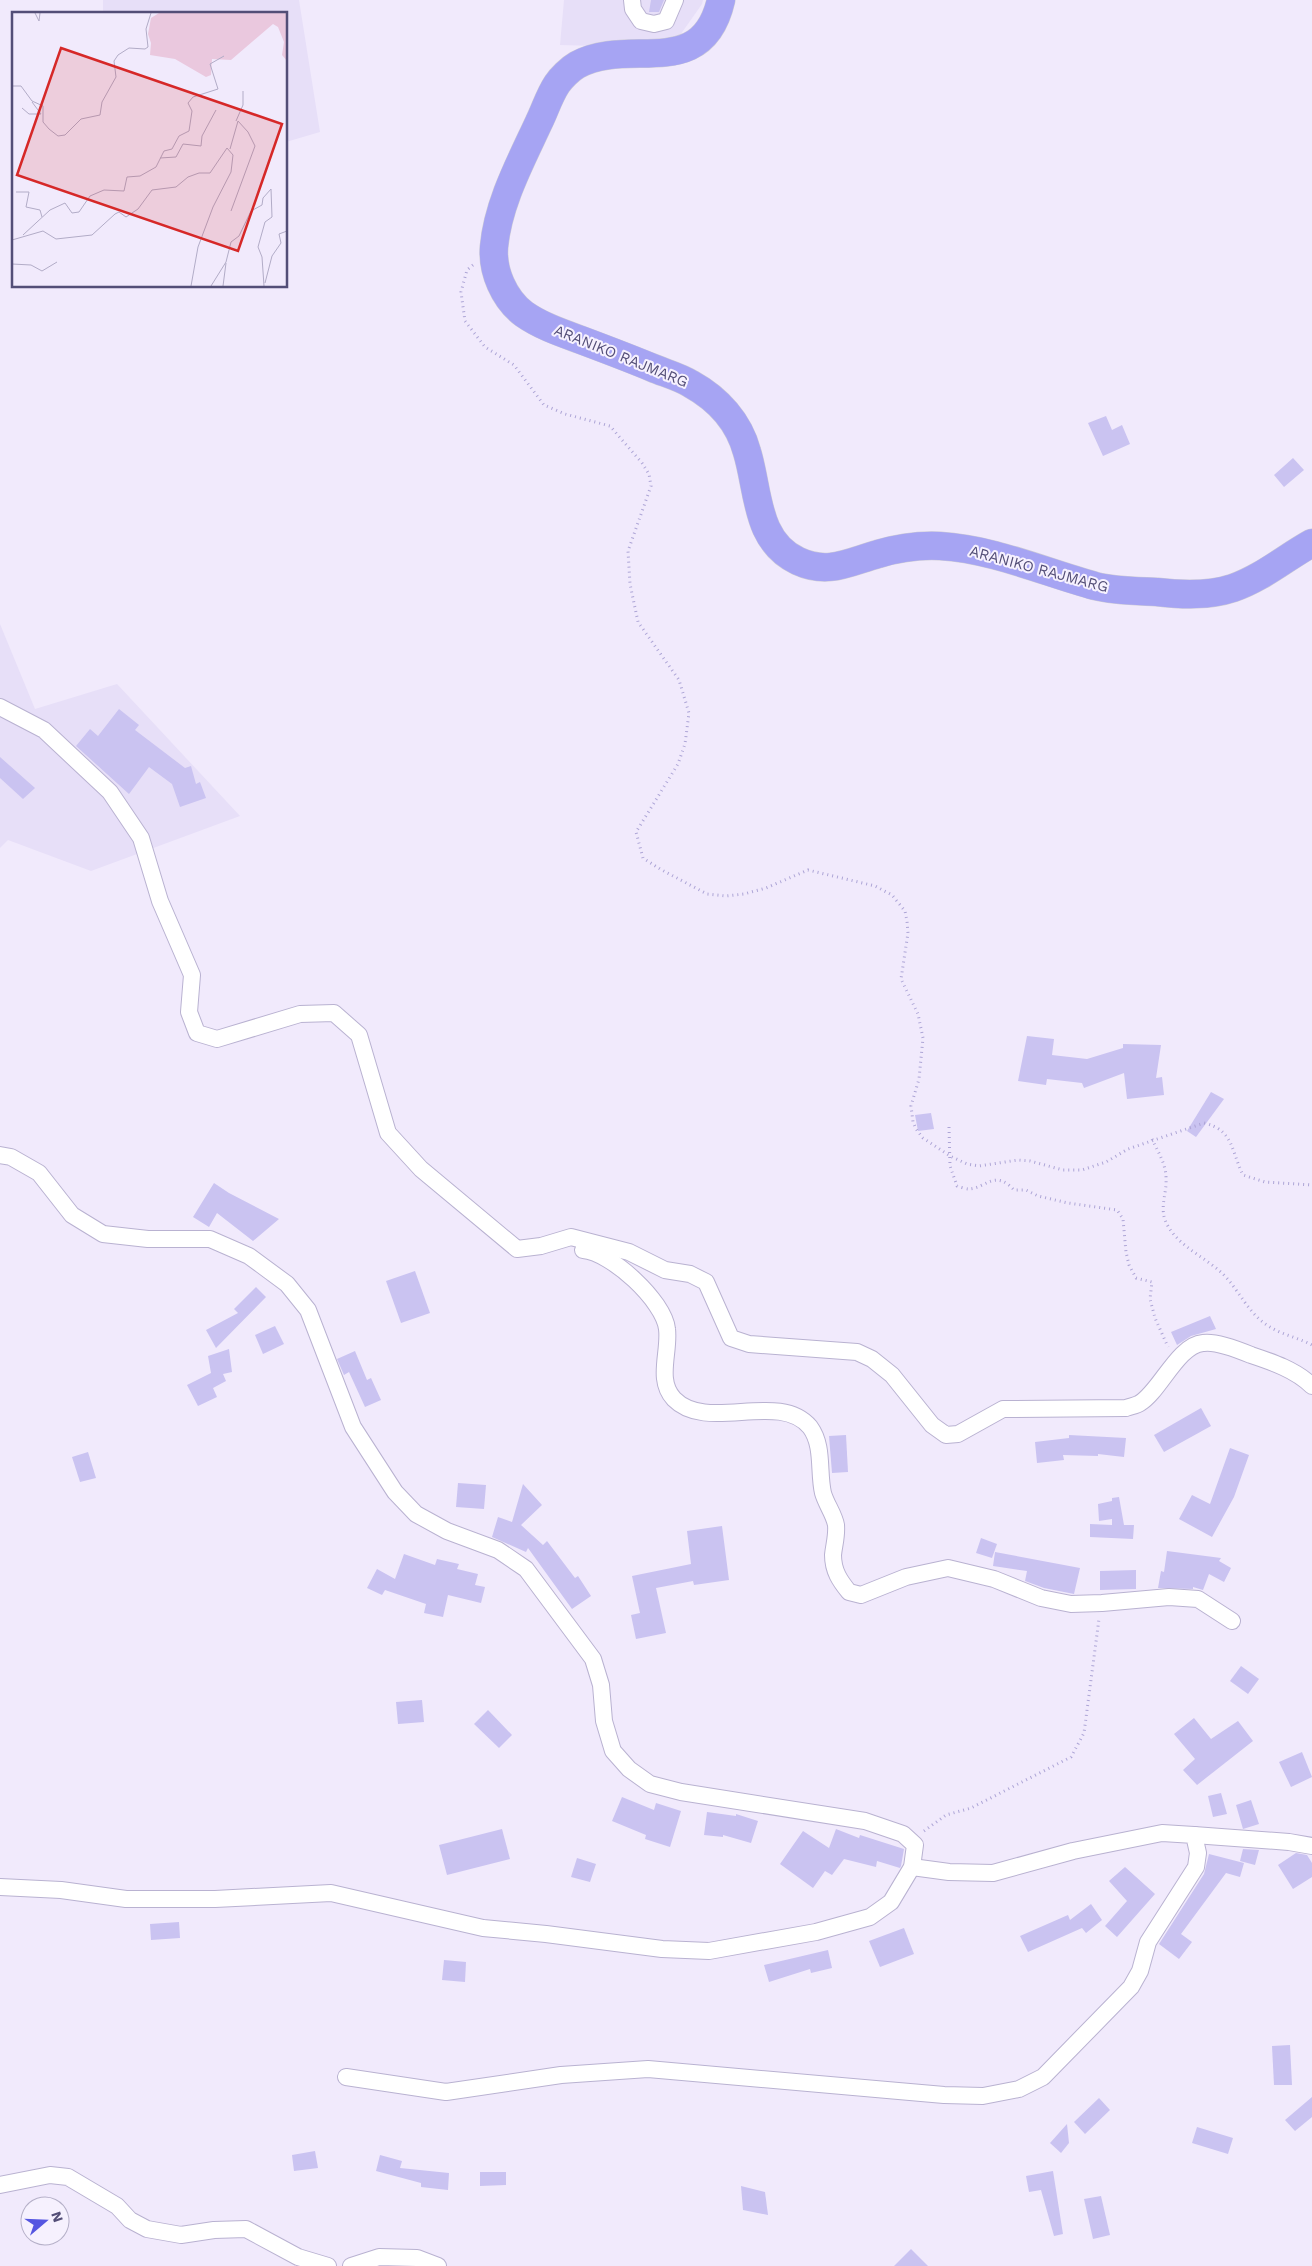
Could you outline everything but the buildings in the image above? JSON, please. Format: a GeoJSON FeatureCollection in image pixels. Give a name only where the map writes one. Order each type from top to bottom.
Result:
{"type":"FeatureCollection","features":[{"type":"Feature","properties":{"kind":"highway","name":"ARANIKO RAJMARG"},"geometry":{"type":"LineString","coordinates":[[721,0],[717,19],[702,39],[687,48],[650,54],[622,53],[594,59],[575,66],[557,84],[504,203],[494,246],[495,266],[500,282],[510,300],[524,314],[555,330],[690,383],[721,404],[740,433],[748,453],[762,520],[774,543],[795,560],[817,568],[842,566],[880,553],[910,547],[940,546],[980,551],[1100,587],[1170,594],[1212,594],[1234,588],[1259,577],[1288,556],[1312,543]]}},
{"type":"Feature","properties":{"kind":"street"},"geometry":{"type":"LineString","coordinates":[[632,0],[633,8],[641,22],[654,24],[666,21],[675,0]]}},
{"type":"Feature","properties":{"kind":"street"},"geometry":{"type":"LineString","coordinates":[[0,707],[44,730],[110,792],[141,838],[160,901],[192,975],[189,1012],[197,1033],[217,1040],[300,1014],[334,1013],[359,1035],[388,1133],[421,1169],[517,1249],[541,1246],[571,1237],[629,1252],[665,1270],[690,1274],[706,1282],[731,1338],[749,1344],[857,1352],[872,1358],[892,1375],[932,1425],[946,1435],[958,1434],[1003,1409],[1126,1408],[1140,1403],[1152,1392],[1171,1366],[1193,1345],[1203,1342],[1236,1349],[1279,1364],[1312,1386]]}},
{"type":"Feature","properties":{"kind":"street"},"geometry":{"type":"LineString","coordinates":[[0,1155],[11,1158],[40,1173],[72,1215],[103,1234],[148,1239],[210,1239],[249,1256],[287,1284],[308,1310],[353,1427],[395,1492],[416,1514],[447,1531],[498,1550],[526,1569],[593,1660],[601,1685],[604,1721],[613,1751],[629,1769],[650,1784],[681,1792],[865,1821],[902,1834],[915,1845],[912,1868],[891,1902],[870,1917],[816,1932],[709,1951],[662,1949],[483,1928],[331,1894],[215,1899],[126,1899],[61,1890],[0,1887]]}},
{"type":"Feature","properties":{"kind":"street"},"geometry":{"type":"LineString","coordinates":[[541,1246],[593,1250],[621,1266],[656,1303],[667,1329],[664,1356],[665,1383],[673,1398],[686,1408],[716,1414],[781,1412],[796,1415],[810,1428],[820,1452],[820,1472],[824,1494],[836,1525],[833,1555],[836,1575],[849,1592],[861,1595],[906,1577],[948,1568],[994,1579],[1041,1598],[1071,1604],[1168,1597],[1198,1599],[1232,1621]]}},
{"type":"Feature","properties":{"kind":"street"},"geometry":{"type":"LineString","coordinates":[[912,1868],[949,1872],[993,1873],[1073,1851],[1162,1833],[1289,1842],[1312,1846]]}},
{"type":"Feature","properties":{"kind":"street"},"geometry":{"type":"LineString","coordinates":[[346,2077],[446,2092],[561,2075],[648,2069],[944,2095],[982,2096],[1019,2089],[1043,2077],[1131,1987],[1140,1971],[1148,1942],[1196,1867],[1198,1853],[1194,1835]]}},
{"type":"Feature","properties":{"kind":"street"},"geometry":{"type":"LineString","coordinates":[[0,2185],[50,2175],[68,2177],[117,2206],[130,2220],[148,2229],[181,2235],[214,2230],[246,2229],[298,2257],[328,2266]]}},
{"type":"Feature","properties":{"kind":"street"},"geometry":{"type":"LineString","coordinates":[[351,2266],[379,2256],[417,2258],[438,2266]]}},
{"type":"Feature","properties":{"kind":"path"},"geometry":{"type":"LineString","coordinates":[[494,246],[467,270],[461,292],[465,321],[485,347],[514,365],[544,405],[565,414],[610,426],[642,463],[652,486],[628,551],[630,584],[638,622],[679,680],[689,713],[685,744],[678,764],[636,832],[643,858],[660,870],[707,894],[726,896],[744,894],[766,888],[808,870],[875,886],[892,895],[905,911],[908,933],[901,979],[918,1014],[922,1038],[919,1079],[911,1106],[912,1122],[923,1138],[950,1156],[967,1164],[979,1166],[1018,1160],[1073,1171],[1093,1168],[1128,1149],[1152,1139],[1204,1122],[1214,1125],[1228,1136],[1243,1175],[1264,1182],[1312,1185]]}},
{"type":"Feature","properties":{"kind":"path"},"geometry":{"type":"LineString","coordinates":[[949,1126],[950,1166],[957,1186],[969,1189],[995,1180],[1008,1183],[1014,1190],[1026,1190],[1038,1196],[1092,1208],[1117,1210],[1123,1219],[1129,1265],[1136,1278],[1152,1282],[1150,1300],[1164,1340],[1173,1355],[1193,1345]]}},
{"type":"Feature","properties":{"kind":"path"},"geometry":{"type":"LineString","coordinates":[[1152,1139],[1164,1165],[1166,1178],[1162,1206],[1168,1226],[1179,1240],[1221,1272],[1260,1320],[1271,1328],[1312,1346]]}},
{"type":"Feature","properties":{"kind":"path"},"geometry":{"type":"LineString","coordinates":[[915,1845],[924,1831],[946,1815],[971,1808],[1071,1756],[1084,1734],[1102,1603]]}},
{"type":"Feature","properties":{"kind":"shaded area"},"geometry":{"type":"Polygon","coordinates":[[[103,0],[299,0],[320,132],[288,141],[288,12],[103,12],[103,0]]]}},
{"type":"Feature","properties":{"kind":"shaded area"},"geometry":{"type":"Polygon","coordinates":[[[564,0],[703,0],[671,48],[560,45],[564,0]]]}},
{"type":"Feature","properties":{"kind":"shaded area"},"geometry":{"type":"Polygon","coordinates":[[[0,624],[35,709],[117,684],[240,816],[91,871],[8,840],[0,848],[0,624]]]}}]}
